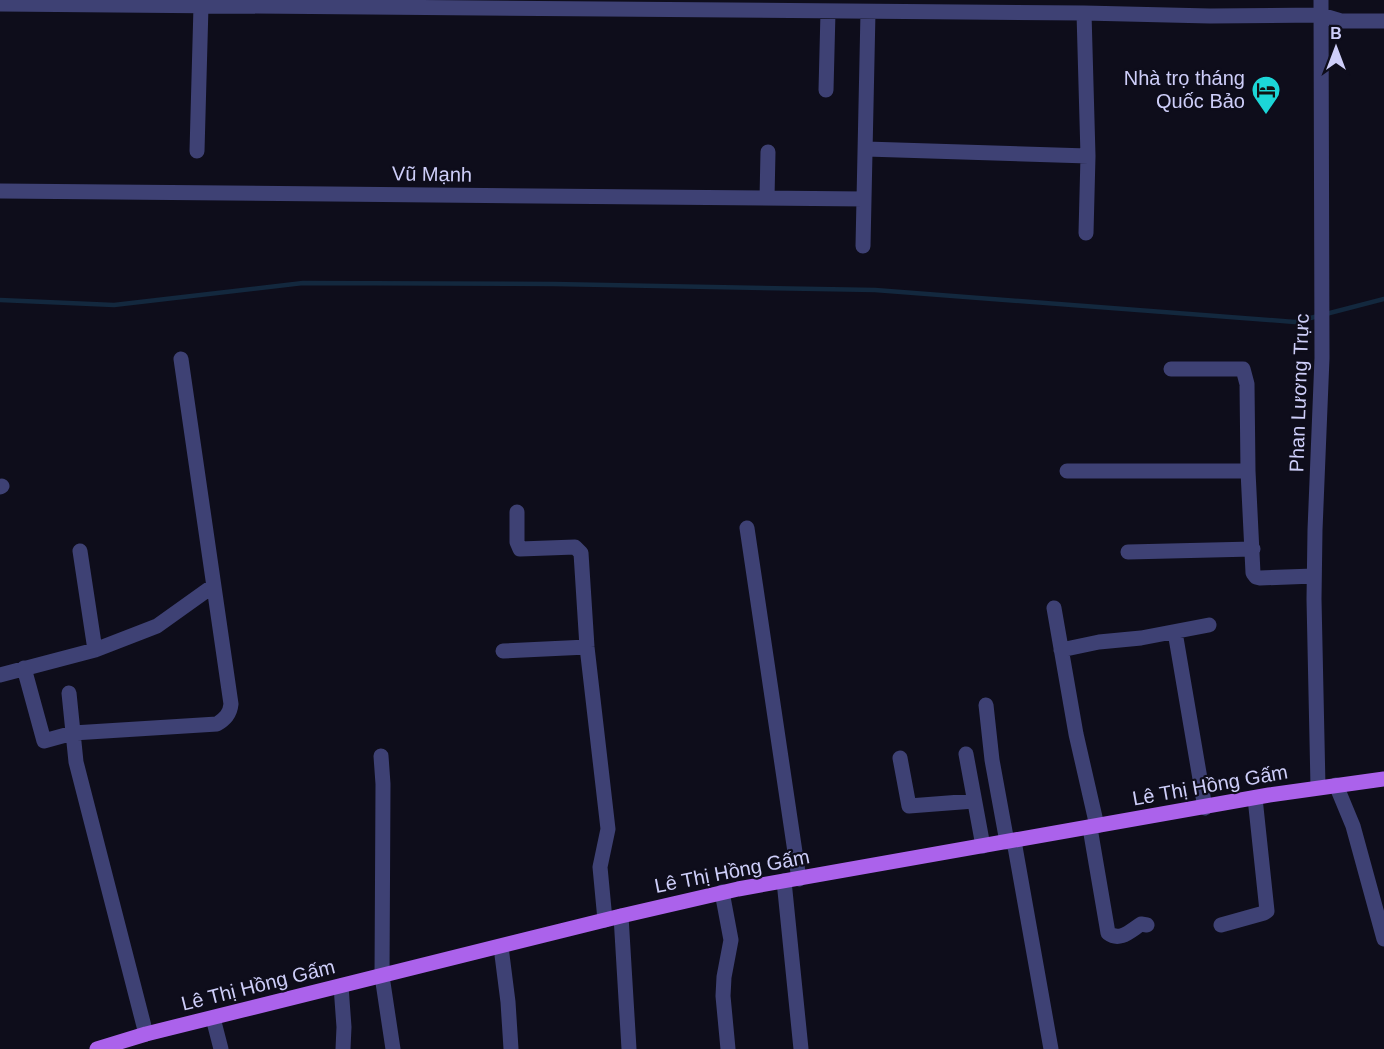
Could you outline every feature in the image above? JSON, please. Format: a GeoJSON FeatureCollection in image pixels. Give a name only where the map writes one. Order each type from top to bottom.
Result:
{"type":"FeatureCollection","features":[{"type":"Feature","properties":{"kind":"main road","name":"Lê Thị Hồng Gấm"},"geometry":{"type":"LineString","coordinates":[[97,1049],[132,1044],[146,1034],[722,892],[1255,798],[1384,779]]}},
{"type":"Feature","properties":{"kind":"street"},"geometry":{"type":"LineString","coordinates":[[0,4],[138,3],[828,12],[1067,6],[1084,13],[1210,16],[1321,8],[1341,21],[1384,21]]}},
{"type":"Feature","properties":{"kind":"street"},"geometry":{"type":"LineString","coordinates":[[196,4],[197,151]]}},
{"type":"Feature","properties":{"kind":"street","name":"Phan Lương Trực"},"geometry":{"type":"LineString","coordinates":[[1318,788],[1314,576],[1322,358],[1321,8]]}},
{"type":"Feature","properties":{"kind":"street"},"geometry":{"type":"LineString","coordinates":[[826,90],[828,12]]}},
{"type":"Feature","properties":{"kind":"street"},"geometry":{"type":"LineString","coordinates":[[863,246],[868,12]]}},
{"type":"Feature","properties":{"kind":"street"},"geometry":{"type":"LineString","coordinates":[[1084,13],[1088,156],[1086,233]]}},
{"type":"Feature","properties":{"kind":"street"},"geometry":{"type":"LineString","coordinates":[[866,148],[1088,156]]}},
{"type":"Feature","properties":{"kind":"street"},"geometry":{"type":"LineString","coordinates":[[767,198],[768,152]]}},
{"type":"Feature","properties":{"kind":"street","name":"Vũ Mạnh"},"geometry":{"type":"LineString","coordinates":[[0,191],[864,199]]}},
{"type":"Feature","properties":{"kind":"street"},"geometry":{"type":"LineString","coordinates":[[24,668],[44,741],[74,733],[217,724],[230,710],[231,704],[181,359]]}},
{"type":"Feature","properties":{"kind":"street"},"geometry":{"type":"LineString","coordinates":[[1171,369],[1243,369],[1247,384],[1253,573],[1256,577],[1314,576]]}},
{"type":"Feature","properties":{"kind":"street"},"geometry":{"type":"LineString","coordinates":[[1068,471],[1248,471]]}},
{"type":"Feature","properties":{"kind":"street"},"geometry":{"type":"LineString","coordinates":[[517,512],[517,542],[520,549],[575,547],[579,549],[587,647],[608,829],[600,859],[605,920]]}},
{"type":"Feature","properties":{"kind":"street"},"geometry":{"type":"LineString","coordinates":[[747,528],[791,880],[801,1049]]}},
{"type":"Feature","properties":{"kind":"street"},"geometry":{"type":"LineString","coordinates":[[1128,552],[1253,549]]}},
{"type":"Feature","properties":{"kind":"street"},"geometry":{"type":"LineString","coordinates":[[80,551],[94,650]]}},
{"type":"Feature","properties":{"kind":"street"},"geometry":{"type":"LineString","coordinates":[[0,675],[94,650],[157,626],[213,586]]}},
{"type":"Feature","properties":{"kind":"street"},"geometry":{"type":"LineString","coordinates":[[1054,608],[1094,827],[1108,933],[1118,937],[1141,924],[1147,925]]}},
{"type":"Feature","properties":{"kind":"street"},"geometry":{"type":"LineString","coordinates":[[1061,650],[1099,642],[1132,640],[1209,625]]}},
{"type":"Feature","properties":{"kind":"street"},"geometry":{"type":"LineString","coordinates":[[1175,632],[1205,808]]}},
{"type":"Feature","properties":{"kind":"street"},"geometry":{"type":"LineString","coordinates":[[503,651],[587,647]]}},
{"type":"Feature","properties":{"kind":"street"},"geometry":{"type":"LineString","coordinates":[[69,693],[76,762],[146,1034]]}},
{"type":"Feature","properties":{"kind":"street"},"geometry":{"type":"LineString","coordinates":[[986,705],[992,760],[1051,1049]]}},
{"type":"Feature","properties":{"kind":"street"},"geometry":{"type":"LineString","coordinates":[[966,754],[983,846]]}},
{"type":"Feature","properties":{"kind":"street"},"geometry":{"type":"LineString","coordinates":[[381,756],[383,784],[382,976],[393,1049]]}},
{"type":"Feature","properties":{"kind":"street"},"geometry":{"type":"LineString","coordinates":[[900,758],[909,806],[974,801]]}},
{"type":"Feature","properties":{"kind":"street"},"geometry":{"type":"LineString","coordinates":[[1336,785],[1353,826],[1384,939]]}},
{"type":"Feature","properties":{"kind":"street"},"geometry":{"type":"LineString","coordinates":[[1221,925],[1264,914],[1267,911],[1255,798]]}},
{"type":"Feature","properties":{"kind":"street"},"geometry":{"type":"LineString","coordinates":[[722,892],[731,940],[723,996],[728,1049]]}},
{"type":"Feature","properties":{"kind":"street"},"geometry":{"type":"LineString","coordinates":[[621,916],[628,1049]]}},
{"type":"Feature","properties":{"kind":"street"},"geometry":{"type":"LineString","coordinates":[[501,947],[511,1049]]}},
{"type":"Feature","properties":{"kind":"street"},"geometry":{"type":"LineString","coordinates":[[341,986],[343,1049]]}},
{"type":"Feature","properties":{"kind":"street"},"geometry":{"type":"LineString","coordinates":[[213,1018],[221,1049]]}},
{"type":"Feature","properties":{"kind":"waterway"},"geometry":{"type":"LineString","coordinates":[[0,300],[114,305],[303,283],[554,284],[875,290],[1295,322],[1384,299]]}},
{"type":"Feature","properties":{"kind":"place","name":"Nhà trọ tháng Quốc Bảo"},"geometry":{"type":"Point","coordinates":[1266,116]}}]}
